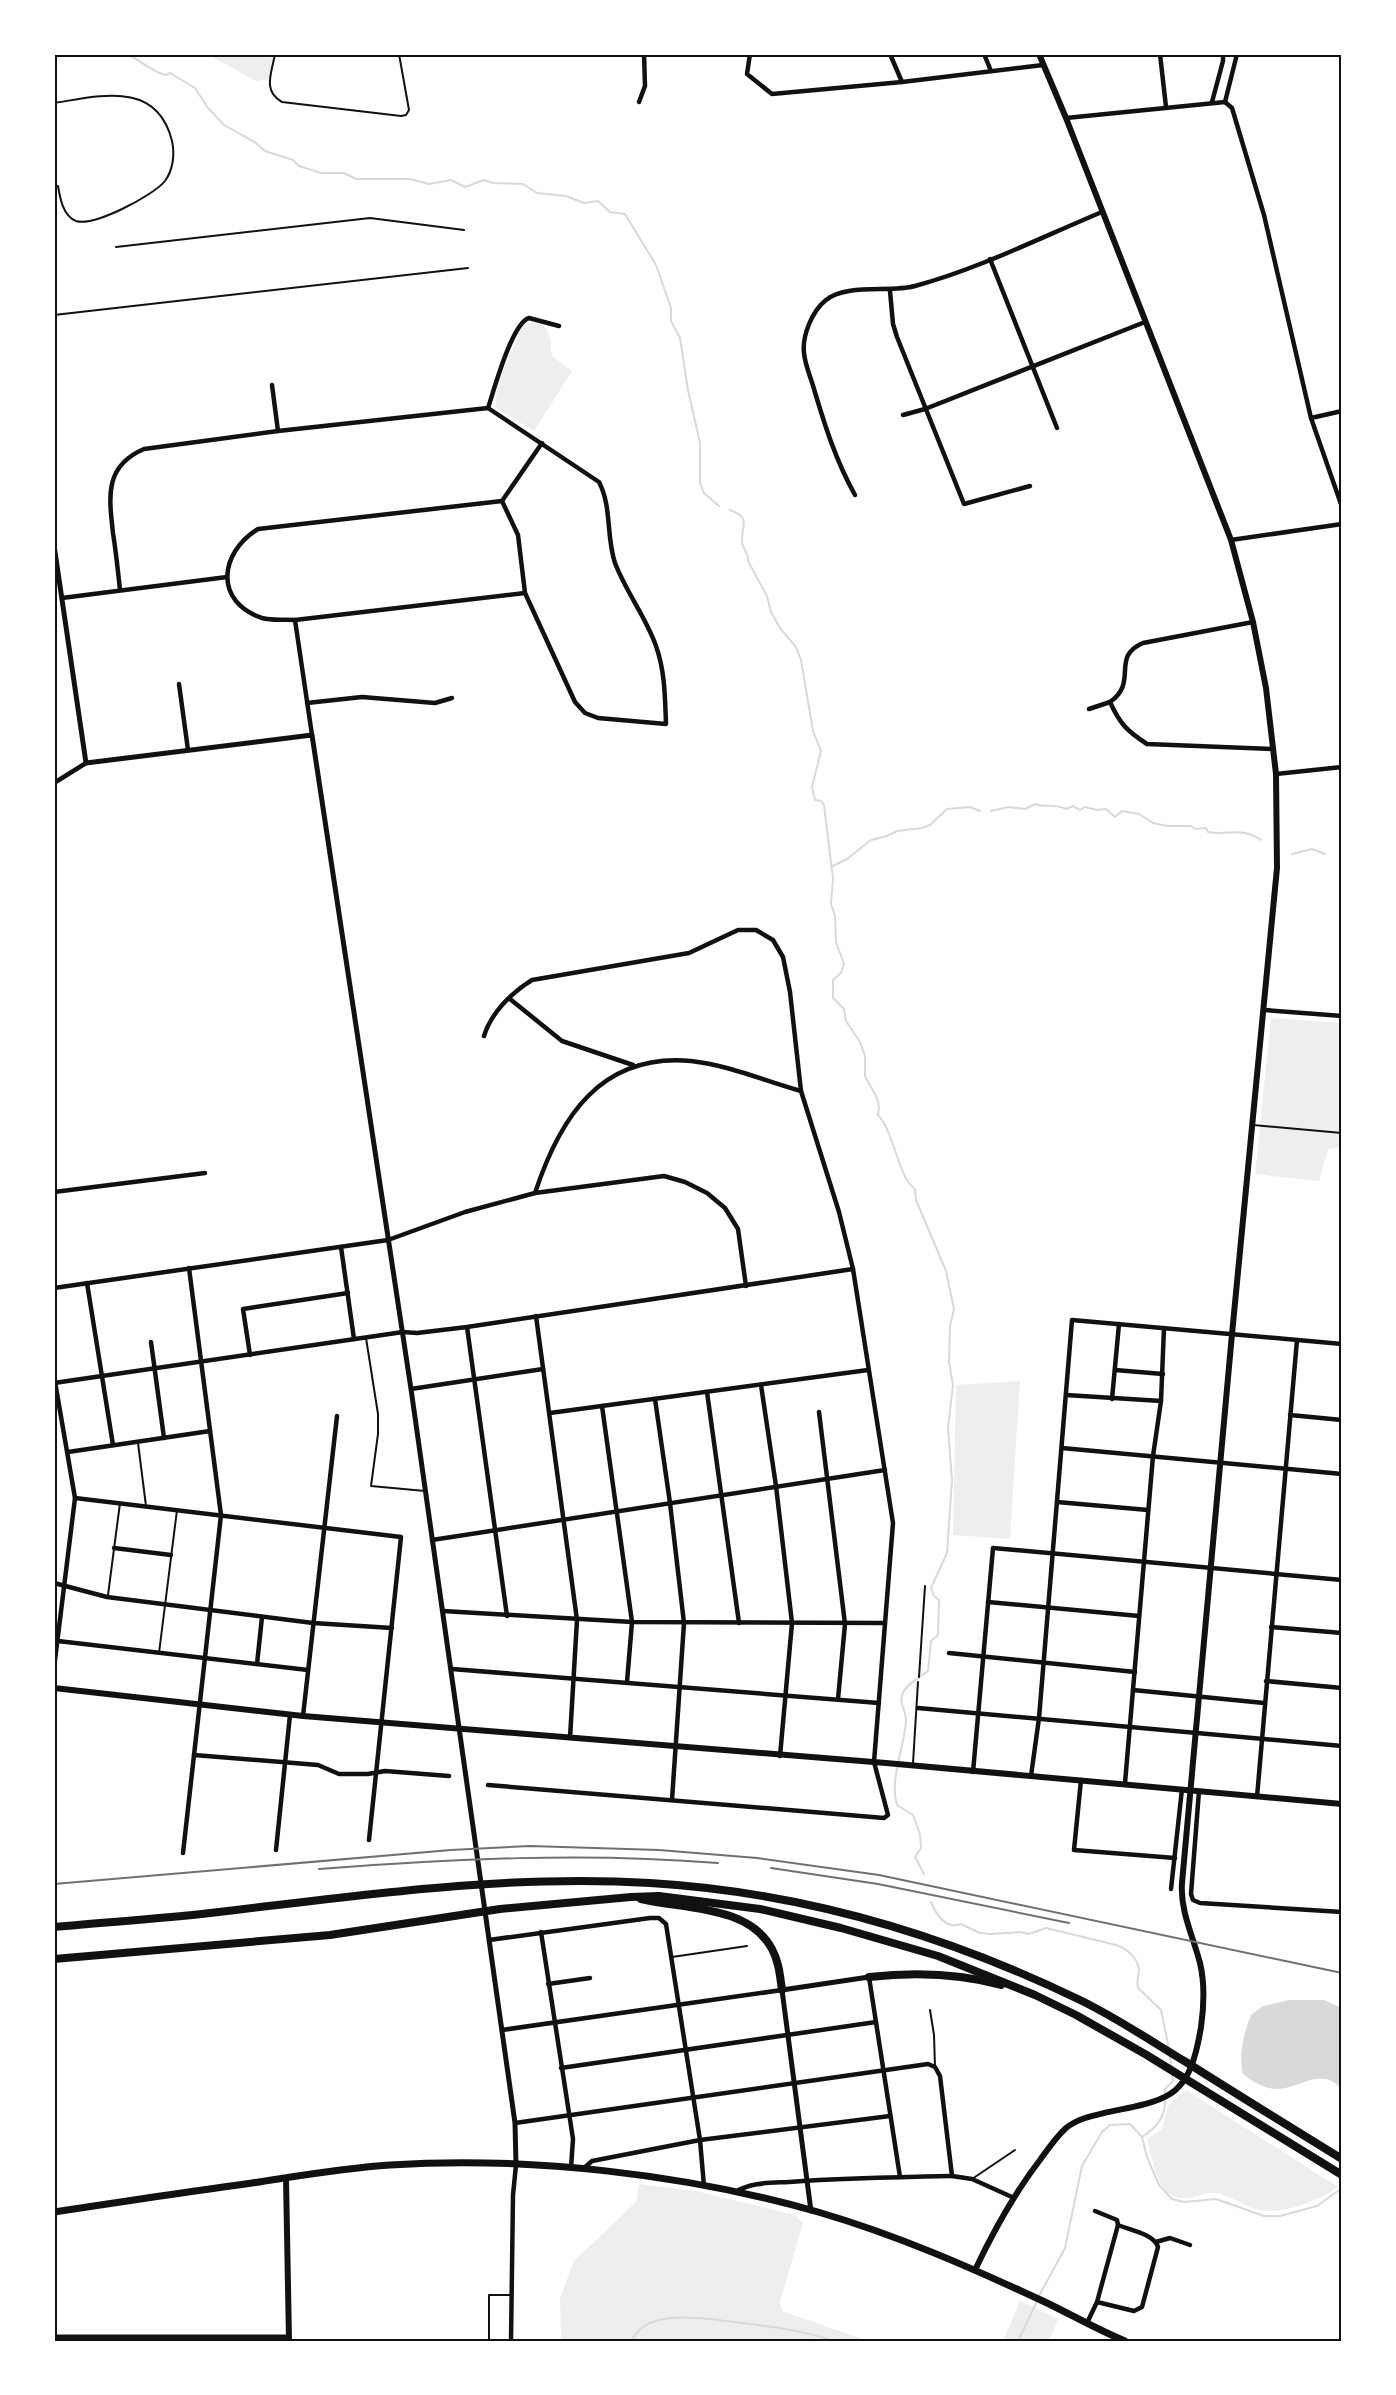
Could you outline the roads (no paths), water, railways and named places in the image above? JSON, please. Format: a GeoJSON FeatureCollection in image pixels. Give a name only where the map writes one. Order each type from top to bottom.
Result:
{"type":"FeatureCollection","features":[{"type":"Feature","properties":{"kind":"highway"},"geometry":{"type":"LineString","coordinates":[[54,1927],[204,1914],[343,1897],[507,1884],[639,1882],[703,1888],[799,1903],[944,1943],[994,1962],[1083,2002],[1342,2159]]}},
{"type":"Feature","properties":{"kind":"highway"},"geometry":{"type":"LineString","coordinates":[[54,1959],[330,1935],[500,1909],[631,1897],[659,1896],[760,1909],[938,1956],[1035,1995],[1145,2054],[1342,2175]]}},
{"type":"Feature","properties":{"kind":"highway"},"geometry":{"type":"LineString","coordinates":[[631,1897],[709,1911],[737,1919],[751,1927],[766,1939],[772,1949],[778,1962],[782,1990]]}},
{"type":"Feature","properties":{"kind":"highway"},"geometry":{"type":"LineString","coordinates":[[869,1977],[915,1974],[957,1976],[1035,1995]]}},
{"type":"Feature","properties":{"kind":"main road"},"geometry":{"type":"LineString","coordinates":[[975,2270],[1012,2197],[1047,2150],[1071,2125],[1095,2115],[1164,2099],[1177,2090],[1188,2075],[1196,2052],[1203,2005],[1200,1965],[1182,1898],[1210,1568],[1277,868],[1276,774],[1266,688],[1253,622],[1231,540],[1039,54]]}},
{"type":"Feature","properties":{"kind":"main road"},"geometry":{"type":"LineString","coordinates":[[54,1688],[290,1715],[902,1764],[1342,1804]]}},
{"type":"Feature","properties":{"kind":"main road"},"geometry":{"type":"LineString","coordinates":[[54,2212],[391,2165],[444,2163],[583,2169],[704,2186],[811,2211],[899,2240],[975,2270],[1087,2323],[1113,2339],[1125,2341]]}},
{"type":"Feature","properties":{"kind":"main road"},"geometry":{"type":"LineString","coordinates":[[286,2178],[289,2339]]}},
{"type":"Feature","properties":{"kind":"street"},"geometry":{"type":"LineString","coordinates":[[639,102],[645,86],[644,54]]}},
{"type":"Feature","properties":{"kind":"street"},"geometry":{"type":"LineString","coordinates":[[750,54],[747,74],[772,94],[902,82],[1043,65]]}},
{"type":"Feature","properties":{"kind":"street"},"geometry":{"type":"LineString","coordinates":[[890,54],[902,82]]}},
{"type":"Feature","properties":{"kind":"street"},"geometry":{"type":"LineString","coordinates":[[984,54],[991,71]]}},
{"type":"Feature","properties":{"kind":"street"},"geometry":{"type":"LineString","coordinates":[[1160,54],[1166,107]]}},
{"type":"Feature","properties":{"kind":"street"},"geometry":{"type":"LineString","coordinates":[[1212,102],[1223,54]]}},
{"type":"Feature","properties":{"kind":"street"},"geometry":{"type":"LineString","coordinates":[[1225,102],[1237,54]]}},
{"type":"Feature","properties":{"kind":"street"},"geometry":{"type":"LineString","coordinates":[[1066,118],[1212,102],[1225,102],[1232,108],[1264,215],[1311,418],[1342,507]]}},
{"type":"Feature","properties":{"kind":"street"},"geometry":{"type":"LineString","coordinates":[[855,495],[842,472],[829,439],[804,353],[806,333],[814,316],[826,300],[842,293],[859,290],[890,291],[914,287],[990,259],[1102,212]]}},
{"type":"Feature","properties":{"kind":"street"},"geometry":{"type":"LineString","coordinates":[[990,259],[1057,428]]}},
{"type":"Feature","properties":{"kind":"street"},"geometry":{"type":"LineString","coordinates":[[890,291],[893,324],[897,337],[964,504],[1030,486]]}},
{"type":"Feature","properties":{"kind":"street"},"geometry":{"type":"LineString","coordinates":[[488,408],[505,357],[520,323],[529,318],[559,326]]}},
{"type":"Feature","properties":{"kind":"street"},"geometry":{"type":"LineString","coordinates":[[903,415],[925,409],[1145,322]]}},
{"type":"Feature","properties":{"kind":"street"},"geometry":{"type":"LineString","coordinates":[[272,385],[278,431]]}},
{"type":"Feature","properties":{"kind":"street"},"geometry":{"type":"LineString","coordinates":[[120,590],[109,496],[116,473],[131,454],[144,449],[278,431],[488,408],[599,482],[606,496],[615,563],[656,645],[662,669],[666,724],[610,720],[585,713],[575,702],[525,593],[518,535],[502,501]]}},
{"type":"Feature","properties":{"kind":"street"},"geometry":{"type":"LineString","coordinates":[[1311,418],[1342,411]]}},
{"type":"Feature","properties":{"kind":"street"},"geometry":{"type":"LineString","coordinates":[[525,593],[295,620],[264,618],[244,609],[233,596],[226,577],[234,550],[244,538],[258,529],[502,501],[542,443]]}},
{"type":"Feature","properties":{"kind":"street"},"geometry":{"type":"LineString","coordinates":[[1231,540],[1342,524]]}},
{"type":"Feature","properties":{"kind":"street"},"geometry":{"type":"LineString","coordinates":[[54,546],[86,763]]}},
{"type":"Feature","properties":{"kind":"street"},"geometry":{"type":"LineString","coordinates":[[62,598],[226,577]]}},
{"type":"Feature","properties":{"kind":"street"},"geometry":{"type":"LineString","coordinates":[[295,620],[403,1332],[515,2123],[511,2341]]}},
{"type":"Feature","properties":{"kind":"street"},"geometry":{"type":"LineString","coordinates":[[1089,709],[1110,702],[1120,695],[1124,685],[1126,656],[1132,648],[1143,643],[1253,622]]}},
{"type":"Feature","properties":{"kind":"street"},"geometry":{"type":"LineString","coordinates":[[179,684],[188,750]]}},
{"type":"Feature","properties":{"kind":"street"},"geometry":{"type":"LineString","coordinates":[[307,703],[362,697],[435,703],[452,698]]}},
{"type":"Feature","properties":{"kind":"street"},"geometry":{"type":"LineString","coordinates":[[1110,702],[1119,721],[1129,733],[1147,744],[1274,749]]}},
{"type":"Feature","properties":{"kind":"street"},"geometry":{"type":"LineString","coordinates":[[54,783],[86,763],[312,735]]}},
{"type":"Feature","properties":{"kind":"street"},"geometry":{"type":"LineString","coordinates":[[1276,774],[1342,767]]}},
{"type":"Feature","properties":{"kind":"street"},"geometry":{"type":"LineString","coordinates":[[484,1036],[488,1023],[532,980],[689,953],[738,930],[756,930],[773,940],[783,957],[790,992],[801,1091],[839,1212],[853,1269],[893,1523],[874,1762],[888,1815],[884,1818],[489,1785]]}},
{"type":"Feature","properties":{"kind":"street"},"geometry":{"type":"LineString","coordinates":[[510,999],[562,1041],[633,1065]]}},
{"type":"Feature","properties":{"kind":"street"},"geometry":{"type":"LineString","coordinates":[[1264,1010],[1342,1016]]}},
{"type":"Feature","properties":{"kind":"street"},"geometry":{"type":"LineString","coordinates":[[535,1193],[555,1140],[566,1123],[603,1083],[633,1065],[662,1060],[693,1061],[801,1091]]}},
{"type":"Feature","properties":{"kind":"street"},"geometry":{"type":"LineString","coordinates":[[54,1192],[205,1173]]}},
{"type":"Feature","properties":{"kind":"street"},"geometry":{"type":"LineString","coordinates":[[54,1288],[388,1240],[465,1212],[535,1193],[664,1176],[685,1182],[706,1193],[725,1208],[738,1229],[746,1286]]}},
{"type":"Feature","properties":{"kind":"street"},"geometry":{"type":"LineString","coordinates":[[341,1247],[354,1339]]}},
{"type":"Feature","properties":{"kind":"street"},"geometry":{"type":"LineString","coordinates":[[183,1853],[220,1515],[189,1268]]}},
{"type":"Feature","properties":{"kind":"street"},"geometry":{"type":"LineString","coordinates":[[55,1383],[403,1332],[417,1333],[467,1327],[853,1269]]}},
{"type":"Feature","properties":{"kind":"street"},"geometry":{"type":"LineString","coordinates":[[87,1283],[113,1445]]}},
{"type":"Feature","properties":{"kind":"street"},"geometry":{"type":"LineString","coordinates":[[249,1354],[243,1309],[348,1293]]}},
{"type":"Feature","properties":{"kind":"street"},"geometry":{"type":"LineString","coordinates":[[536,1316],[577,1620],[570,1738]]}},
{"type":"Feature","properties":{"kind":"street"},"geometry":{"type":"LineString","coordinates":[[1031,1776],[1039,1718],[1072,1320],[1342,1344]]}},
{"type":"Feature","properties":{"kind":"street"},"geometry":{"type":"LineString","coordinates":[[1112,1399],[1119,1324]]}},
{"type":"Feature","properties":{"kind":"street"},"geometry":{"type":"LineString","coordinates":[[467,1327],[507,1616]]}},
{"type":"Feature","properties":{"kind":"street"},"geometry":{"type":"LineString","coordinates":[[1125,1783],[1153,1456],[1161,1401],[1164,1328]]}},
{"type":"Feature","properties":{"kind":"street"},"geometry":{"type":"LineString","coordinates":[[1257,1797],[1297,1340]]}},
{"type":"Feature","properties":{"kind":"street"},"geometry":{"type":"LineString","coordinates":[[151,1342],[164,1438]]}},
{"type":"Feature","properties":{"kind":"street"},"geometry":{"type":"LineString","coordinates":[[411,1389],[543,1369]]}},
{"type":"Feature","properties":{"kind":"street"},"geometry":{"type":"LineString","coordinates":[[550,1413],[868,1370]]}},
{"type":"Feature","properties":{"kind":"street"},"geometry":{"type":"LineString","coordinates":[[1115,1370],[1163,1374]]}},
{"type":"Feature","properties":{"kind":"street"},"geometry":{"type":"LineString","coordinates":[[54,1376],[75,1498],[65,1584],[56,1633],[58,1641],[54,1668]]}},
{"type":"Feature","properties":{"kind":"street"},"geometry":{"type":"LineString","coordinates":[[761,1385],[776,1486],[792,1623],[780,1756]]}},
{"type":"Feature","properties":{"kind":"street"},"geometry":{"type":"LineString","coordinates":[[707,1392],[739,1623]]}},
{"type":"Feature","properties":{"kind":"street"},"geometry":{"type":"LineString","coordinates":[[1066,1395],[1161,1401]]}},
{"type":"Feature","properties":{"kind":"street"},"geometry":{"type":"LineString","coordinates":[[655,1399],[684,1623],[672,1800]]}},
{"type":"Feature","properties":{"kind":"street"},"geometry":{"type":"LineString","coordinates":[[602,1406],[632,1622],[627,1682]]}},
{"type":"Feature","properties":{"kind":"street"},"geometry":{"type":"LineString","coordinates":[[819,1412],[845,1624],[838,1699]]}},
{"type":"Feature","properties":{"kind":"street"},"geometry":{"type":"LineString","coordinates":[[1290,1415],[1342,1420]]}},
{"type":"Feature","properties":{"kind":"street"},"geometry":{"type":"LineString","coordinates":[[303,1716],[337,1416]]}},
{"type":"Feature","properties":{"kind":"street"},"geometry":{"type":"LineString","coordinates":[[68,1452],[210,1431]]}},
{"type":"Feature","properties":{"kind":"street"},"geometry":{"type":"LineString","coordinates":[[1062,1448],[1342,1474]]}},
{"type":"Feature","properties":{"kind":"street"},"geometry":{"type":"LineString","coordinates":[[432,1540],[885,1470]]}},
{"type":"Feature","properties":{"kind":"street"},"geometry":{"type":"LineString","coordinates":[[75,1498],[401,1537],[369,1840]]}},
{"type":"Feature","properties":{"kind":"street"},"geometry":{"type":"LineString","coordinates":[[1057,1502],[1149,1510]]}},
{"type":"Feature","properties":{"kind":"street"},"geometry":{"type":"LineString","coordinates":[[114,1548],[171,1555]]}},
{"type":"Feature","properties":{"kind":"street"},"geometry":{"type":"LineString","coordinates":[[973,1772],[993,1548],[1342,1580]]}},
{"type":"Feature","properties":{"kind":"street"},"geometry":{"type":"LineString","coordinates":[[54,1583],[65,1584],[107,1597],[314,1623],[392,1628]]}},
{"type":"Feature","properties":{"kind":"street"},"geometry":{"type":"LineString","coordinates":[[988,1602],[1139,1616]]}},
{"type":"Feature","properties":{"kind":"street"},"geometry":{"type":"LineString","coordinates":[[443,1611],[632,1622],[885,1623]]}},
{"type":"Feature","properties":{"kind":"street"},"geometry":{"type":"LineString","coordinates":[[256,1664],[262,1617]]}},
{"type":"Feature","properties":{"kind":"street"},"geometry":{"type":"LineString","coordinates":[[1271,1627],[1342,1633]]}},
{"type":"Feature","properties":{"kind":"street"},"geometry":{"type":"LineString","coordinates":[[58,1641],[308,1670]]}},
{"type":"Feature","properties":{"kind":"street"},"geometry":{"type":"LineString","coordinates":[[949,1653],[1135,1672]]}},
{"type":"Feature","properties":{"kind":"street"},"geometry":{"type":"LineString","coordinates":[[452,1669],[879,1703]]}},
{"type":"Feature","properties":{"kind":"street"},"geometry":{"type":"LineString","coordinates":[[1266,1681],[1342,1688]]}},
{"type":"Feature","properties":{"kind":"street"},"geometry":{"type":"LineString","coordinates":[[1133,1690],[1264,1703]]}},
{"type":"Feature","properties":{"kind":"street"},"geometry":{"type":"LineString","coordinates":[[918,1708],[1342,1746]]}},
{"type":"Feature","properties":{"kind":"street"},"geometry":{"type":"LineString","coordinates":[[276,1850],[290,1715]]}},
{"type":"Feature","properties":{"kind":"street"},"geometry":{"type":"LineString","coordinates":[[194,1755],[318,1765],[339,1774],[385,1771],[449,1776]]}},
{"type":"Feature","properties":{"kind":"street"},"geometry":{"type":"LineString","coordinates":[[1081,1780],[1074,1850],[1175,1857]]}},
{"type":"Feature","properties":{"kind":"street"},"geometry":{"type":"LineString","coordinates":[[1172,1889],[1182,1789]]}},
{"type":"Feature","properties":{"kind":"street"},"geometry":{"type":"LineString","coordinates":[[1199,1791],[1191,1894],[1193,1900],[1200,1903],[1342,1912]]}},
{"type":"Feature","properties":{"kind":"street"},"geometry":{"type":"LineString","coordinates":[[489,1940],[650,1918],[659,1918],[666,1924],[693,2096],[704,2186]]}},
{"type":"Feature","properties":{"kind":"street"},"geometry":{"type":"LineString","coordinates":[[541,1932],[573,2139],[571,2168]]}},
{"type":"Feature","properties":{"kind":"street"},"geometry":{"type":"LineString","coordinates":[[502,2030],[869,1977],[900,2177]]}},
{"type":"Feature","properties":{"kind":"street"},"geometry":{"type":"LineString","coordinates":[[548,1984],[590,1978]]}},
{"type":"Feature","properties":{"kind":"street"},"geometry":{"type":"LineString","coordinates":[[782,1990],[809,2180],[811,2211]]}},
{"type":"Feature","properties":{"kind":"street"},"geometry":{"type":"LineString","coordinates":[[561,2068],[876,2022]]}},
{"type":"Feature","properties":{"kind":"street"},"geometry":{"type":"LineString","coordinates":[[515,2123],[928,2064],[935,2067],[940,2076],[952,2175]]}},
{"type":"Feature","properties":{"kind":"street"},"geometry":{"type":"LineString","coordinates":[[583,2169],[592,2161],[699,2140],[890,2116]]}},
{"type":"Feature","properties":{"kind":"street"},"geometry":{"type":"LineString","coordinates":[[735,2192],[753,2185],[809,2180],[952,2175],[972,2180],[1012,2197]]}},
{"type":"Feature","properties":{"kind":"street"},"geometry":{"type":"LineString","coordinates":[[1087,2323],[1096,2302],[1118,2225],[1117,2220],[1095,2211]]}},
{"type":"Feature","properties":{"kind":"street"},"geometry":{"type":"LineString","coordinates":[[1096,2302],[1138,2310],[1142,2307],[1158,2247],[1150,2237],[1118,2225]]}},
{"type":"Feature","properties":{"kind":"street"},"geometry":{"type":"LineString","coordinates":[[1156,2242],[1170,2238],[1190,2245]]}},
{"type":"Feature","properties":{"kind":"street"},"geometry":{"type":"LineString","coordinates":[[54,2337],[289,2339]]}},
{"type":"Feature","properties":{"kind":"lane"},"geometry":{"type":"LineString","coordinates":[[275,54],[270,88],[274,98],[282,102],[400,116],[406,115],[409,110],[399,54]]}},
{"type":"Feature","properties":{"kind":"lane"},"geometry":{"type":"LineString","coordinates":[[54,103],[110,94],[135,98],[146,103],[163,119],[173,148],[172,164],[167,179],[156,191],[130,205],[91,221],[77,221],[70,217],[65,211],[58,186],[54,188]]}},
{"type":"Feature","properties":{"kind":"lane"},"geometry":{"type":"LineString","coordinates":[[116,247],[370,218],[464,230]]}},
{"type":"Feature","properties":{"kind":"lane"},"geometry":{"type":"LineString","coordinates":[[54,315],[468,268]]}},
{"type":"Feature","properties":{"kind":"lane"},"geometry":{"type":"LineString","coordinates":[[1253,1125],[1342,1133]]}},
{"type":"Feature","properties":{"kind":"lane"},"geometry":{"type":"LineString","coordinates":[[366,1338],[378,1414],[378,1434],[371,1486],[425,1491]]}},
{"type":"Feature","properties":{"kind":"lane"},"geometry":{"type":"LineString","coordinates":[[137,1442],[146,1506]]}},
{"type":"Feature","properties":{"kind":"lane"},"geometry":{"type":"LineString","coordinates":[[107,1597],[120,1503]]}},
{"type":"Feature","properties":{"kind":"lane"},"geometry":{"type":"LineString","coordinates":[[159,1653],[177,1510]]}},
{"type":"Feature","properties":{"kind":"lane"},"geometry":{"type":"LineString","coordinates":[[919,1677],[925,1586]]}},
{"type":"Feature","properties":{"kind":"lane"},"geometry":{"type":"LineString","coordinates":[[913,1765],[918,1682]]}},
{"type":"Feature","properties":{"kind":"lane"},"geometry":{"type":"LineString","coordinates":[[672,1957],[747,1946]]}},
{"type":"Feature","properties":{"kind":"lane"},"geometry":{"type":"LineString","coordinates":[[930,2010],[934,2035],[935,2067]]}},
{"type":"Feature","properties":{"kind":"lane"},"geometry":{"type":"LineString","coordinates":[[972,2180],[1015,2150]]}},
{"type":"Feature","properties":{"kind":"lane"},"geometry":{"type":"LineString","coordinates":[[489,2341],[489,2295],[512,2295]]}},
{"type":"Feature","properties":{"kind":"waterway"},"geometry":{"type":"LineString","coordinates":[[125,54],[160,73],[166,75],[170,73],[195,88],[208,108],[224,125],[256,143],[265,151],[293,160],[299,166],[321,173],[344,173],[356,179],[410,179],[429,184],[451,180],[465,187],[484,180],[493,183],[523,184],[537,193],[566,196],[584,203],[598,201],[610,212],[625,214],[656,265],[671,308],[671,321],[680,338],[688,390],[700,443],[700,483],[704,493],[719,506]]}},
{"type":"Feature","properties":{"kind":"waterway"},"geometry":{"type":"LineString","coordinates":[[730,510],[743,519],[742,542],[748,561],[767,596],[771,612],[780,628],[796,647],[801,660],[813,731],[821,751],[812,787],[815,800],[821,801],[824,805],[833,878],[831,904],[835,916],[836,942],[844,964],[841,973],[833,980],[833,998],[844,1009],[846,1021],[860,1042],[865,1056],[865,1076],[877,1098],[878,1115],[889,1133],[904,1175],[915,1189],[916,1200],[946,1271],[954,1309],[950,1326],[949,1362],[953,1385],[948,1428],[952,1480],[947,1553],[931,1588],[934,1596],[939,1600],[938,1635],[931,1641],[928,1671],[907,1687],[902,1697],[906,1720],[895,1785],[897,1805],[913,1815],[920,1834],[921,1848],[915,1857],[924,1874]]}},
{"type":"Feature","properties":{"kind":"waterway"},"geometry":{"type":"LineString","coordinates":[[991,811],[1009,807],[1025,809],[1035,804],[1066,809],[1073,806],[1080,810],[1085,807],[1097,810],[1106,809],[1115,817],[1122,811],[1139,814],[1153,823],[1167,826],[1206,828],[1208,832],[1215,833],[1241,832],[1261,840]]}},
{"type":"Feature","properties":{"kind":"waterway"},"geometry":{"type":"LineString","coordinates":[[831,867],[847,859],[871,840],[897,831],[930,825],[947,809],[970,807],[980,811]]}},
{"type":"Feature","properties":{"kind":"waterway"},"geometry":{"type":"LineString","coordinates":[[1292,854],[1312,849],[1325,854]]}},
{"type":"Feature","properties":{"kind":"waterway"},"geometry":{"type":"LineString","coordinates":[[931,1902],[938,1916],[946,1923],[961,1924],[980,1933],[1020,1932],[1029,1934],[1046,1928],[1124,1948],[1138,1965],[1138,1988],[1161,2010],[1169,2049]]}},
{"type":"Feature","properties":{"kind":"waterway"},"geometry":{"type":"LineString","coordinates":[[1170,2055],[1171,2067]]}},
{"type":"Feature","properties":{"kind":"waterway"},"geometry":{"type":"LineString","coordinates":[[1165,2094],[1165,2089],[1173,2081],[1172,2073]]}},
{"type":"Feature","properties":{"kind":"waterway"},"geometry":{"type":"LineString","coordinates":[[1142,2137],[1152,2130],[1162,2117],[1165,2099]]}},
{"type":"Feature","properties":{"kind":"waterway"},"geometry":{"type":"LineString","coordinates":[[1039,2296],[1065,2248],[1082,2166],[1102,2132],[1110,2125],[1130,2124],[1142,2137],[1147,2157],[1159,2185],[1172,2199],[1184,2202],[1216,2199],[1264,2216],[1280,2216],[1317,2206],[1342,2188]]}},
{"type":"Feature","properties":{"kind":"waterway"},"geometry":{"type":"LineString","coordinates":[[1018,2341],[1037,2301]]}},
{"type":"Feature","properties":{"kind":"waterway"},"geometry":{"type":"LineString","coordinates":[[632,2341],[639,2330],[649,2323],[677,2318],[708,2319],[772,2327],[834,2341]]}},
{"type":"Feature","properties":{"kind":"railway"},"geometry":{"type":"LineString","coordinates":[[54,1884],[451,1850],[530,1846],[659,1850],[757,1858],[879,1875],[1342,1973]]}},
{"type":"Feature","properties":{"kind":"railway"},"geometry":{"type":"LineString","coordinates":[[319,1869],[419,1862],[568,1857],[718,1863]]}},
{"type":"Feature","properties":{"kind":"railway"},"geometry":{"type":"LineString","coordinates":[[771,1868],[878,1884],[1069,1923]]}}]}
